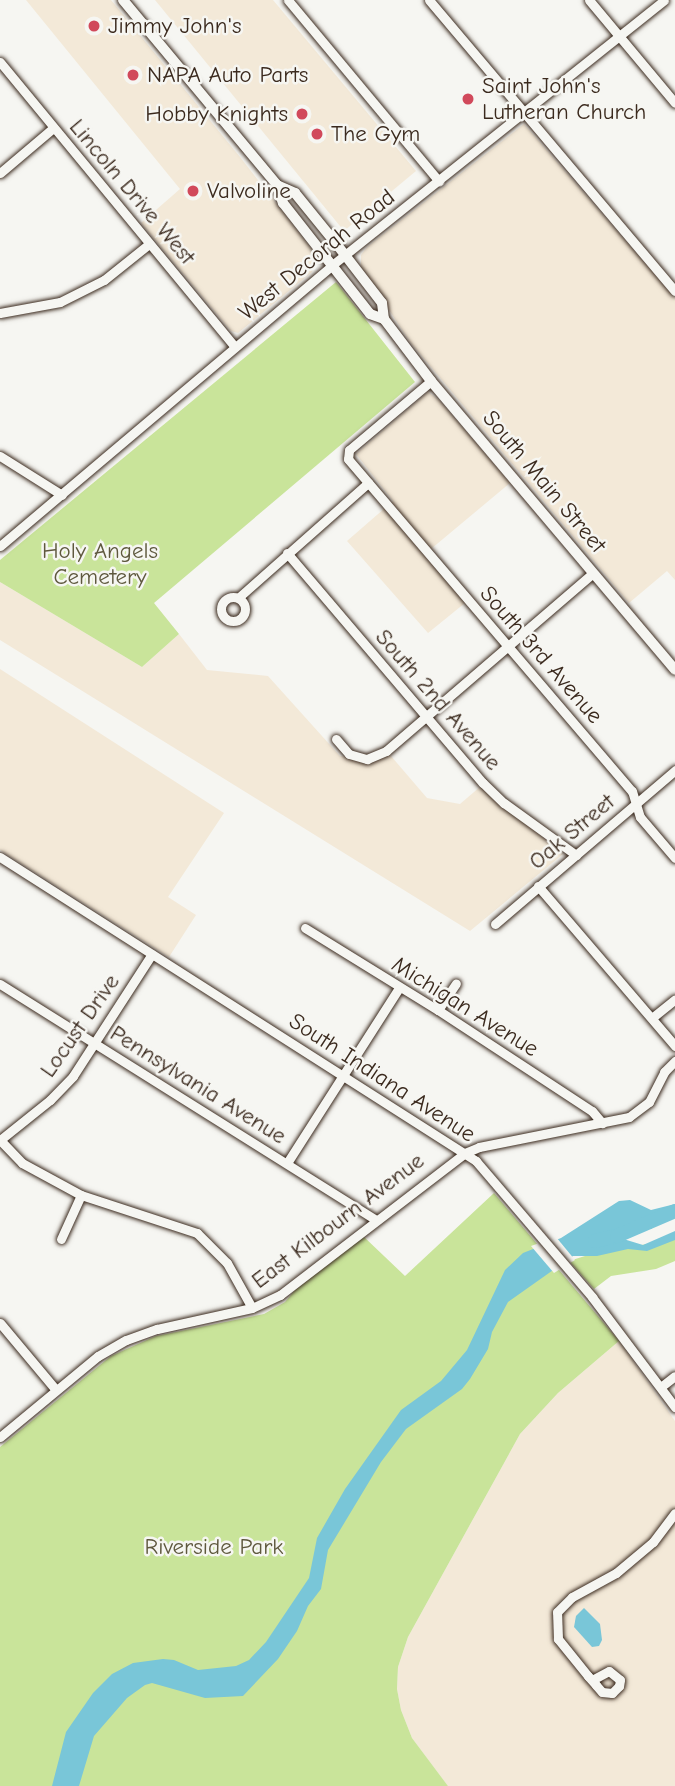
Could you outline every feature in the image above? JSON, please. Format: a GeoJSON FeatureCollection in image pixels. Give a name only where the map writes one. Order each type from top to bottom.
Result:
{"type":"FeatureCollection","features":[{"type":"Feature","properties":{"kind":"main road","name":"South Main Street"},"geometry":{"type":"LineString","coordinates":[[123,0],[277,185],[283,204],[370,314],[384,319]]}},
{"type":"Feature","properties":{"kind":"main road","name":"South Main Street"},"geometry":{"type":"LineString","coordinates":[[277,185],[295,193],[382,303],[384,319],[430,381],[675,670]]}},
{"type":"Feature","properties":{"kind":"street"},"geometry":{"type":"LineString","coordinates":[[288,0],[439,181]]}},
{"type":"Feature","properties":{"kind":"street"},"geometry":{"type":"LineString","coordinates":[[429,0],[675,291]]}},
{"type":"Feature","properties":{"kind":"street"},"geometry":{"type":"LineString","coordinates":[[589,0],[675,103]]}},
{"type":"Feature","properties":{"kind":"street","name":"West Decorah Road"},"geometry":{"type":"LineString","coordinates":[[0,546],[331,266],[664,0]]}},
{"type":"Feature","properties":{"kind":"street","name":"Lincoln Drive West"},"geometry":{"type":"LineString","coordinates":[[0,62],[235,347]]}},
{"type":"Feature","properties":{"kind":"street"},"geometry":{"type":"LineString","coordinates":[[0,173],[53,128]]}},
{"type":"Feature","properties":{"kind":"street"},"geometry":{"type":"LineString","coordinates":[[0,313],[60,302],[104,280],[149,244]]}},
{"type":"Feature","properties":{"kind":"street","name":"South 3rd Avenue"},"geometry":{"type":"LineString","coordinates":[[430,381],[349,450],[348,459],[632,790],[640,817],[675,858]]}},
{"type":"Feature","properties":{"kind":"street"},"geometry":{"type":"LineString","coordinates":[[0,456],[62,495]]}},
{"type":"Feature","properties":{"kind":"street"},"geometry":{"type":"LineString","coordinates":[[239,598],[368,483]]}},
{"type":"Feature","properties":{"kind":"street","name":"South 2nd Avenue"},"geometry":{"type":"LineString","coordinates":[[287,553],[504,803],[576,855]]}},
{"type":"Feature","properties":{"kind":"street"},"geometry":{"type":"LineString","coordinates":[[336,739],[349,754],[367,759],[386,751],[593,573]]}},
{"type":"Feature","properties":{"kind":"street","name":"Oak Street"},"geometry":{"type":"LineString","coordinates":[[495,923],[675,770]]}},
{"type":"Feature","properties":{"kind":"street","name":"South Indiana Avenue"},"geometry":{"type":"LineString","coordinates":[[0,857],[465,1153],[569,1270],[662,1386],[675,1407]]}},
{"type":"Feature","properties":{"kind":"street"},"geometry":{"type":"LineString","coordinates":[[538,887],[653,1017],[675,1046]]}},
{"type":"Feature","properties":{"kind":"street","name":"Michigan Avenue"},"geometry":{"type":"LineString","coordinates":[[304,928],[438,1010],[592,1111],[603,1122]]}},
{"type":"Feature","properties":{"kind":"street","name":"Locust Drive"},"geometry":{"type":"LineString","coordinates":[[0,1140],[50,1100],[95,1044],[152,954]]}},
{"type":"Feature","properties":{"kind":"street"},"geometry":{"type":"LineString","coordinates":[[438,1010],[456,983]]}},
{"type":"Feature","properties":{"kind":"street","name":"Pennsylvania Avenue"},"geometry":{"type":"LineString","coordinates":[[0,984],[376,1220]]}},
{"type":"Feature","properties":{"kind":"street"},"geometry":{"type":"LineString","coordinates":[[288,1163],[399,988]]}},
{"type":"Feature","properties":{"kind":"street"},"geometry":{"type":"LineString","coordinates":[[653,1017],[675,999]]}},
{"type":"Feature","properties":{"kind":"street","name":"East Kilbourn Avenue"},"geometry":{"type":"LineString","coordinates":[[0,1437],[98,1356],[126,1340],[157,1329],[252,1308],[280,1295],[465,1153],[479,1147],[629,1117],[640,1111],[649,1102],[664,1072],[675,1061]]}},
{"type":"Feature","properties":{"kind":"street"},"geometry":{"type":"LineString","coordinates":[[0,1140],[22,1163],[81,1195],[197,1233],[227,1263],[252,1308]]}},
{"type":"Feature","properties":{"kind":"street"},"geometry":{"type":"LineString","coordinates":[[61,1239],[81,1195]]}},
{"type":"Feature","properties":{"kind":"street"},"geometry":{"type":"LineString","coordinates":[[0,1323],[56,1390]]}},
{"type":"Feature","properties":{"kind":"street"},"geometry":{"type":"LineString","coordinates":[[662,1386],[675,1376]]}},
{"type":"Feature","properties":{"kind":"street"},"geometry":{"type":"LineString","coordinates":[[592,1680],[558,1639],[557,1612],[572,1597],[617,1573],[653,1542],[675,1513]]}},
{"type":"Feature","properties":{"kind":"shaded area"},"geometry":{"type":"Polygon","coordinates":[[[26,0],[111,0],[313,251],[317,261],[312,272],[238,333],[231,331],[141,223],[180,189],[26,0]]]}},
{"type":"Feature","properties":{"kind":"shaded area"},"geometry":{"type":"Polygon","coordinates":[[[155,0],[273,0],[416,171],[344,231],[155,0]]]}},
{"type":"Feature","properties":{"kind":"shaded area"},"geometry":{"type":"Polygon","coordinates":[[[524,124],[675,298],[675,580],[667,571],[629,603],[410,342],[361,267],[361,255],[367,247],[524,124]]]}},
{"type":"Feature","properties":{"kind":"shaded area"},"geometry":{"type":"Polygon","coordinates":[[[428,392],[439,400],[510,483],[425,554],[465,603],[428,633],[347,541],[393,501],[356,454],[428,392]]]}},
{"type":"Feature","properties":{"kind":"shaded area"},"geometry":{"type":"Polygon","coordinates":[[[0,582],[142,667],[179,634],[207,670],[268,676],[340,756],[370,760],[385,749],[427,798],[460,804],[481,786],[563,854],[470,931],[0,640],[0,582]]]}},
{"type":"Feature","properties":{"kind":"shaded area"},"geometry":{"type":"Polygon","coordinates":[[[0,669],[224,813],[168,897],[196,915],[169,957],[0,850],[0,669]]]}},
{"type":"Feature","properties":{"kind":"shaded area"},"geometry":{"type":"Polygon","coordinates":[[[619,1341],[675,1421],[675,1786],[448,1786],[412,1738],[401,1710],[397,1689],[398,1667],[408,1637],[520,1434],[558,1393],[619,1341]]]}},
{"type":"Feature","properties":{"kind":"green space","name":"Holy Angels Cemetery"},"geometry":{"type":"Polygon","coordinates":[[[336,282],[415,382],[154,603],[179,634],[142,667],[0,582],[0,560],[336,282]]]}},
{"type":"Feature","properties":{"kind":"green space","name":"Riverside Park"},"geometry":{"type":"Polygon","coordinates":[[[494,1193],[619,1341],[558,1393],[520,1434],[408,1637],[398,1667],[397,1689],[401,1710],[412,1738],[448,1786],[0,1786],[0,1447],[111,1356],[156,1336],[264,1314],[285,1302],[295,1290],[363,1236],[405,1276],[494,1193]]]}},
{"type":"Feature","properties":{"kind":"green space"},"geometry":{"type":"Polygon","coordinates":[[[675,1237],[675,1261],[656,1269],[611,1276],[594,1289],[569,1261],[601,1251],[668,1241],[675,1237]]]}},
{"type":"Feature","properties":{"kind":"water"},"geometry":{"type":"Polygon","coordinates":[[[630,1200],[651,1210],[675,1204],[675,1214],[662,1219],[651,1229],[623,1229],[607,1234],[643,1245],[675,1231],[675,1240],[647,1251],[628,1249],[597,1256],[573,1256],[508,1302],[492,1332],[488,1349],[470,1379],[462,1389],[406,1429],[381,1462],[328,1550],[321,1589],[308,1606],[297,1631],[278,1659],[243,1696],[205,1698],[152,1683],[145,1685],[127,1698],[94,1736],[79,1786],[52,1786],[66,1732],[93,1693],[112,1674],[133,1663],[163,1659],[174,1660],[198,1670],[236,1666],[249,1660],[266,1642],[309,1578],[317,1538],[345,1489],[401,1410],[441,1381],[467,1350],[505,1270],[523,1253],[561,1238],[619,1201],[630,1200]]]}},
{"type":"Feature","properties":{"kind":"water"},"geometry":{"type":"Polygon","coordinates":[[[584,1608],[600,1624],[602,1640],[599,1646],[592,1647],[574,1627],[576,1616],[584,1608]]]}},
{"type":"Feature","properties":{"kind":"pier"},"geometry":{"type":"Polygon","coordinates":[[[556,1237],[575,1260],[554,1273],[531,1246],[556,1237]]]}},
{"type":"Feature","properties":{"kind":"waterway"},"geometry":{"type":"LineString","coordinates":[[595,1241],[617,1236],[675,1211]]}},
{"type":"Feature","properties":{"kind":"place","name":"Jimmy John's"},"geometry":{"type":"Point","coordinates":[94,26]}},
{"type":"Feature","properties":{"kind":"place","name":"NAPA Auto Parts"},"geometry":{"type":"Point","coordinates":[133,75]}},
{"type":"Feature","properties":{"kind":"place","name":"Saint John's Lutheran Church"},"geometry":{"type":"Point","coordinates":[468,99]}},
{"type":"Feature","properties":{"kind":"place","name":"Hobby Knights"},"geometry":{"type":"Point","coordinates":[302,114]}},
{"type":"Feature","properties":{"kind":"place","name":"The Gym"},"geometry":{"type":"Point","coordinates":[317,134]}},
{"type":"Feature","properties":{"kind":"place","name":"Valvoline"},"geometry":{"type":"Point","coordinates":[193,191]}}]}
